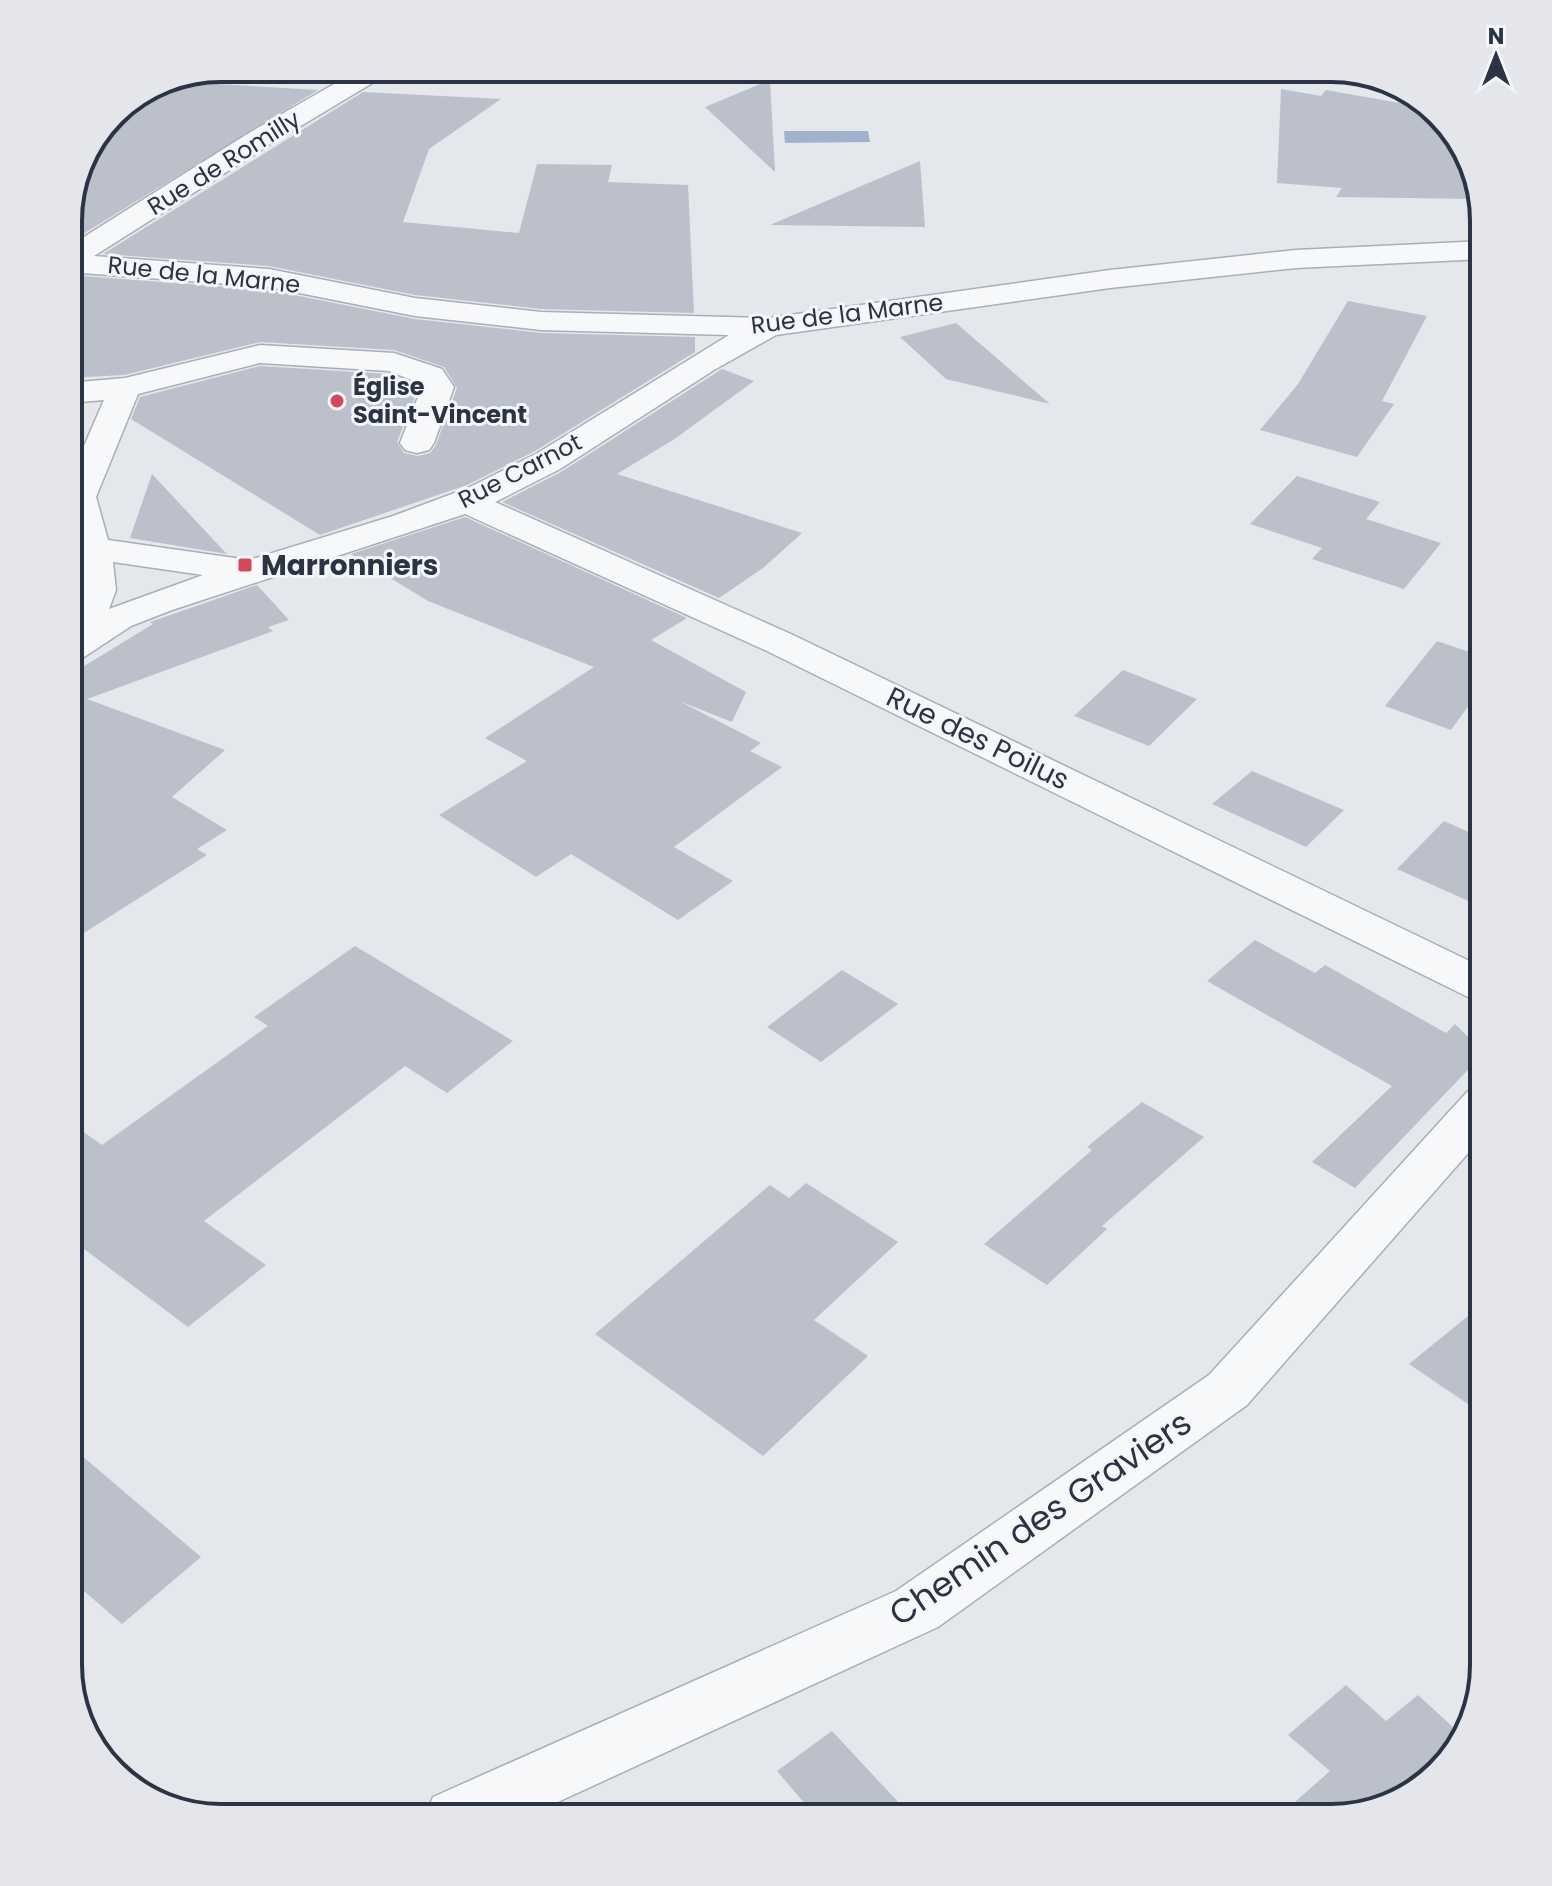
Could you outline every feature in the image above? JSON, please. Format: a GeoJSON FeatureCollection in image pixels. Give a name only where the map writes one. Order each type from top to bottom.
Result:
{"type":"FeatureCollection","features":[{"type":"Feature","properties":{"kind":"street","name":"Rue de Romilly"},"geometry":{"type":"LineString","coordinates":[[82,253],[259,139],[356,82]]}},
{"type":"Feature","properties":{"kind":"street","name":"Rue de la Marne"},"geometry":{"type":"LineString","coordinates":[[82,263],[269,278],[415,307],[541,321],[768,327],[1110,279],[1296,259],[1470,251]]}},
{"type":"Feature","properties":{"kind":"street","name":"Rue Carnot"},"geometry":{"type":"LineString","coordinates":[[82,641],[155,603],[467,502],[519,478],[656,396],[719,351],[768,327]]}},
{"type":"Feature","properties":{"kind":"street"},"geometry":{"type":"LineString","coordinates":[[82,392],[125,388],[260,354],[394,362],[431,376],[438,387],[417,443]]}},
{"type":"Feature","properties":{"kind":"street"},"geometry":{"type":"LineString","coordinates":[[82,489],[125,388]]}},
{"type":"Feature","properties":{"kind":"street","name":"Rue des Poilus"},"geometry":{"type":"LineString","coordinates":[[467,502],[794,650],[1470,979]]}},
{"type":"Feature","properties":{"kind":"street"},"geometry":{"type":"LineString","coordinates":[[82,507],[93,548],[98,590],[82,627]]}},
{"type":"Feature","properties":{"kind":"street","name":"Rue Carnot"},"geometry":{"type":"LineString","coordinates":[[93,548],[251,571]]}},
{"type":"Feature","properties":{"kind":"street","name":"Chemin des Graviers"},"geometry":{"type":"LineString","coordinates":[[486,1804],[917,1609],[930,1600],[1228,1390],[1470,1120]]}},
{"type":"Feature","properties":{"kind":"water"},"geometry":{"type":"Polygon","coordinates":[[[784,131],[868,131],[870,142],[785,143],[784,131]]]}},
{"type":"Feature","properties":{"kind":"building"},"geometry":{"type":"Polygon","coordinates":[[[770,82],[775,172],[705,107],[770,82]]]}},
{"type":"Feature","properties":{"kind":"building"},"geometry":{"type":"Polygon","coordinates":[[[208,83],[318,90],[82,234],[82,212],[93,168],[105,144],[144,105],[168,93],[208,83]]]}},
{"type":"Feature","properties":{"kind":"building"},"geometry":{"type":"Polygon","coordinates":[[[1281,89],[1321,96],[1326,90],[1406,104],[1416,111],[1447,144],[1456,159],[1468,199],[1336,197],[1342,188],[1277,183],[1281,89]]]}},
{"type":"Feature","properties":{"kind":"building"},"geometry":{"type":"Polygon","coordinates":[[[363,92],[501,99],[429,149],[403,222],[519,233],[537,164],[612,165],[608,182],[688,185],[694,313],[541,309],[415,295],[269,266],[103,254],[363,92]]]}},
{"type":"Feature","properties":{"kind":"building"},"geometry":{"type":"Polygon","coordinates":[[[920,161],[925,227],[770,225],[920,161]]]}},
{"type":"Feature","properties":{"kind":"building"},"geometry":{"type":"Polygon","coordinates":[[[82,276],[269,290],[415,319],[541,333],[695,337],[695,352],[535,451],[467,485],[320,535],[131,419],[140,397],[260,366],[388,374],[419,387],[397,442],[404,453],[418,456],[430,453],[436,445],[457,388],[444,367],[394,350],[260,342],[124,375],[82,377],[82,276]]]}},
{"type":"Feature","properties":{"kind":"building"},"geometry":{"type":"Polygon","coordinates":[[[1348,301],[1427,316],[1382,401],[1394,404],[1357,457],[1260,430],[1298,384],[1348,301]]]}},
{"type":"Feature","properties":{"kind":"building"},"geometry":{"type":"Polygon","coordinates":[[[956,323],[1050,404],[946,379],[900,337],[956,323]]]}},
{"type":"Feature","properties":{"kind":"building"},"geometry":{"type":"Polygon","coordinates":[[[722,369],[754,381],[676,438],[617,474],[802,533],[763,568],[719,598],[502,502],[561,472],[722,369]]]}},
{"type":"Feature","properties":{"kind":"building"},"geometry":{"type":"Polygon","coordinates":[[[152,474],[224,551],[227,554],[130,538],[152,474]]]}},
{"type":"Feature","properties":{"kind":"building"},"geometry":{"type":"Polygon","coordinates":[[[1297,476],[1380,502],[1366,519],[1441,543],[1404,589],[1312,559],[1322,548],[1250,524],[1297,476]]]}},
{"type":"Feature","properties":{"kind":"building"},"geometry":{"type":"Polygon","coordinates":[[[465,517],[687,618],[651,640],[746,692],[732,722],[679,701],[761,743],[750,751],[782,767],[674,847],[733,881],[678,920],[571,854],[536,877],[439,815],[527,761],[485,738],[594,667],[428,601],[351,554],[465,517]]]}},
{"type":"Feature","properties":{"kind":"building"},"geometry":{"type":"Polygon","coordinates":[[[257,585],[289,620],[268,627],[273,631],[87,699],[225,750],[172,797],[227,830],[197,849],[207,855],[82,934],[82,667],[153,624],[150,622],[257,585]]]}},
{"type":"Feature","properties":{"kind":"building"},"geometry":{"type":"Polygon","coordinates":[[[1437,641],[1470,652],[1470,704],[1451,730],[1385,706],[1437,641]]]}},
{"type":"Feature","properties":{"kind":"building"},"geometry":{"type":"Polygon","coordinates":[[[1123,670],[1197,699],[1149,746],[1074,716],[1123,670]]]}},
{"type":"Feature","properties":{"kind":"building"},"geometry":{"type":"Polygon","coordinates":[[[1252,771],[1344,810],[1306,847],[1212,804],[1252,771]]]}},
{"type":"Feature","properties":{"kind":"building"},"geometry":{"type":"Polygon","coordinates":[[[1444,821],[1470,833],[1470,902],[1397,869],[1444,821]]]}},
{"type":"Feature","properties":{"kind":"building"},"geometry":{"type":"Polygon","coordinates":[[[1255,940],[1315,973],[1325,965],[1446,1033],[1455,1024],[1470,1039],[1470,1068],[1355,1188],[1312,1162],[1392,1086],[1207,981],[1255,940]]]}},
{"type":"Feature","properties":{"kind":"building"},"geometry":{"type":"Polygon","coordinates":[[[355,946],[513,1041],[447,1093],[405,1066],[204,1221],[266,1265],[188,1327],[82,1248],[82,1131],[102,1145],[268,1026],[254,1017],[355,946]]]}},
{"type":"Feature","properties":{"kind":"building"},"geometry":{"type":"Polygon","coordinates":[[[842,970],[898,1004],[821,1062],[767,1027],[842,970]]]}},
{"type":"Feature","properties":{"kind":"building"},"geometry":{"type":"Polygon","coordinates":[[[1142,1102],[1204,1137],[1102,1226],[1107,1229],[1047,1285],[984,1244],[1092,1150],[1087,1147],[1142,1102]]]}},
{"type":"Feature","properties":{"kind":"building"},"geometry":{"type":"Polygon","coordinates":[[[806,1183],[898,1242],[814,1320],[868,1356],[763,1456],[595,1334],[770,1185],[789,1198],[806,1183]]]}},
{"type":"Feature","properties":{"kind":"building"},"geometry":{"type":"Polygon","coordinates":[[[1470,1314],[1470,1405],[1409,1364],[1470,1314]]]}},
{"type":"Feature","properties":{"kind":"building"},"geometry":{"type":"Polygon","coordinates":[[[82,1456],[201,1557],[122,1624],[82,1589],[82,1456]]]}},
{"type":"Feature","properties":{"kind":"building"},"geometry":{"type":"Polygon","coordinates":[[[1346,1685],[1386,1721],[1418,1695],[1454,1728],[1441,1750],[1408,1781],[1376,1797],[1331,1804],[1293,1804],[1330,1771],[1288,1735],[1346,1685]]]}},
{"type":"Feature","properties":{"kind":"building"},"geometry":{"type":"Polygon","coordinates":[[[832,1731],[900,1804],[805,1804],[777,1771],[832,1731]]]}},
{"type":"Feature","properties":{"kind":"place","name":"Église Saint-Vincent"},"geometry":{"type":"Point","coordinates":[337,401]}},
{"type":"Feature","properties":{"kind":"place","name":"Marronniers"},"geometry":{"type":"Point","coordinates":[245,565]}}]}
